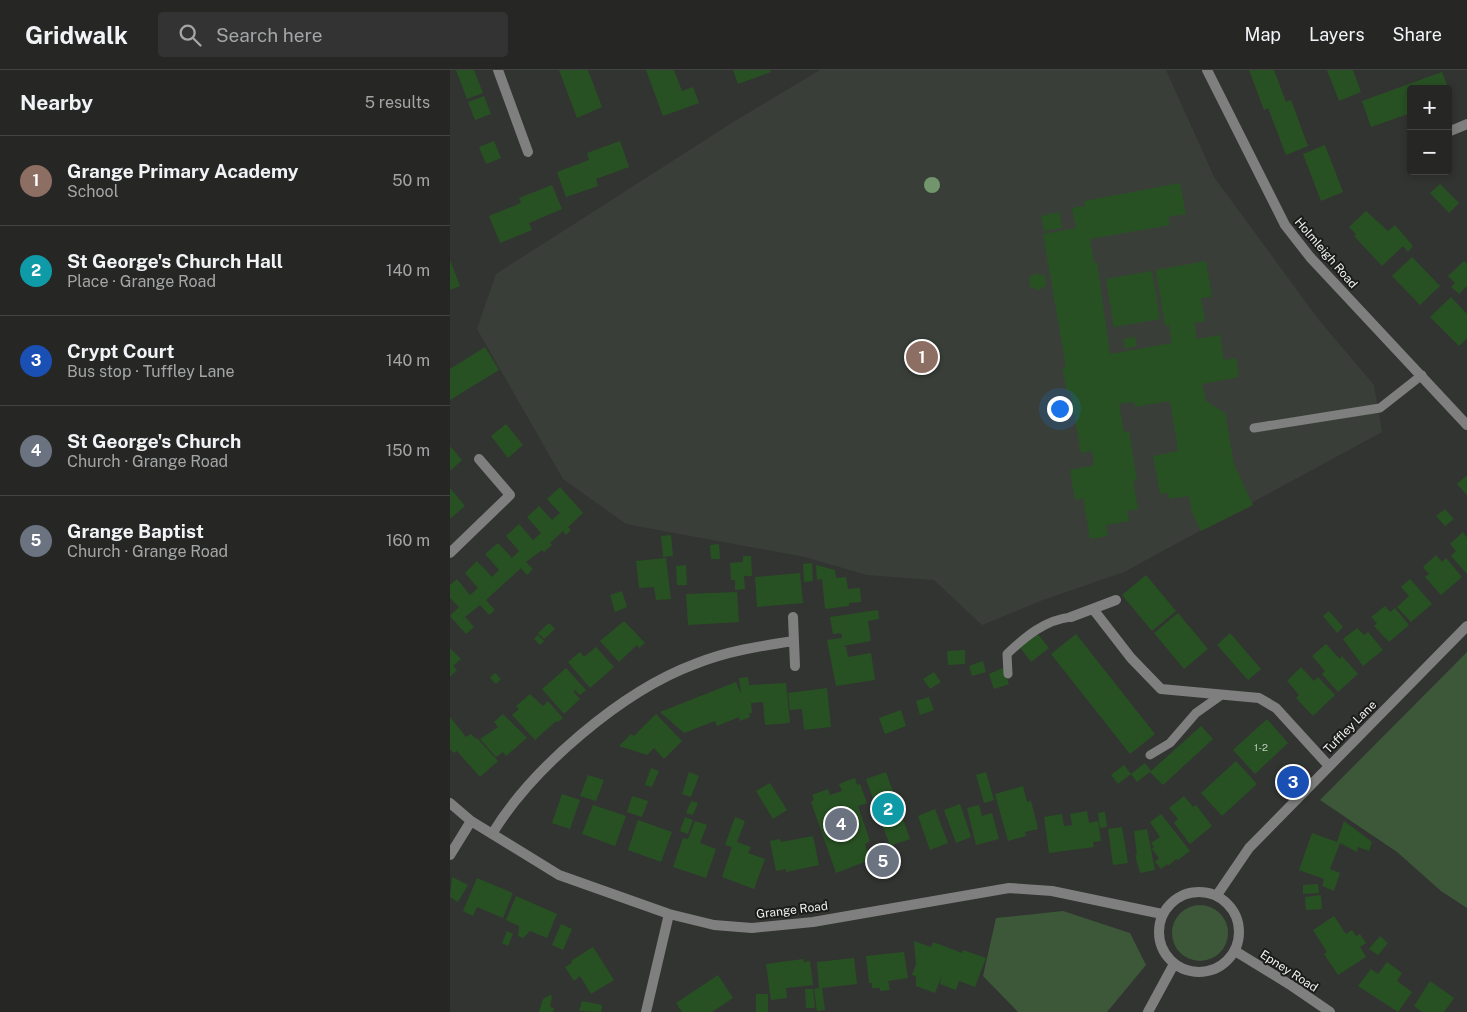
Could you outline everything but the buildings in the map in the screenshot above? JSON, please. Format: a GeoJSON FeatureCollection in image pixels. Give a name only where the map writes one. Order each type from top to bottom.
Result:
{"type":"FeatureCollection","features":[{"type":"Feature","properties":{"kind":"street"},"geometry":{"type":"LineString","coordinates":[[498,70],[528,152]]}},
{"type":"Feature","properties":{"kind":"street","name":"Holmleigh Road"},"geometry":{"type":"LineString","coordinates":[[1207,70],[1285,224],[1310,257],[1422,376],[1448,407],[1467,425]]}},
{"type":"Feature","properties":{"kind":"street"},"geometry":{"type":"LineString","coordinates":[[1452,130],[1467,124]]}},
{"type":"Feature","properties":{"kind":"street"},"geometry":{"type":"LineString","coordinates":[[450,553],[510,495],[479,460]]}},
{"type":"Feature","properties":{"kind":"street"},"geometry":{"type":"LineString","coordinates":[[1071,617],[1116,600]]}},
{"type":"Feature","properties":{"kind":"street"},"geometry":{"type":"LineString","coordinates":[[1093,608],[1131,658],[1161,689],[1220,696],[1259,698],[1276,708],[1329,766]]}},
{"type":"Feature","properties":{"kind":"street"},"geometry":{"type":"LineString","coordinates":[[793,617],[796,666]]}},
{"type":"Feature","properties":{"kind":"street","name":"Tuffley Lane"},"geometry":{"type":"LineString","coordinates":[[1217,895],[1249,848],[1467,626]]}},
{"type":"Feature","properties":{"kind":"street"},"geometry":{"type":"LineString","coordinates":[[492,834],[506,811],[555,759],[597,722],[642,689],[694,664],[746,648],[794,642]]}},
{"type":"Feature","properties":{"kind":"street","name":"Grange Road"},"geometry":{"type":"LineString","coordinates":[[450,803],[471,821],[559,875],[669,914],[714,925],[752,928],[813,922],[1009,888],[1052,891],[1162,914]]}},
{"type":"Feature","properties":{"kind":"street"},"geometry":{"type":"LineString","coordinates":[[450,854],[471,821]]}},
{"type":"Feature","properties":{"kind":"street"},"geometry":{"type":"LineString","coordinates":[[1204,891],[1217,895],[1231,906],[1238,921],[1240,937],[1235,951],[1222,965],[1206,972],[1189,971],[1174,964],[1164,952],[1160,942],[1158,932],[1162,914],[1174,900],[1190,892],[1204,891]]}},
{"type":"Feature","properties":{"kind":"street"},"geometry":{"type":"LineString","coordinates":[[646,1012],[669,914]]}},
{"type":"Feature","properties":{"kind":"street","name":"Epney Road"},"geometry":{"type":"LineString","coordinates":[[1235,951],[1330,1012]]}},
{"type":"Feature","properties":{"kind":"street"},"geometry":{"type":"LineString","coordinates":[[1148,1012],[1174,964]]}},
{"type":"Feature","properties":{"kind":"lane"},"geometry":{"type":"LineString","coordinates":[[1254,428],[1380,408],[1422,376]]}},
{"type":"Feature","properties":{"kind":"lane"},"geometry":{"type":"LineString","coordinates":[[1008,674],[1007,654],[1028,634],[1056,618],[1071,617]]}},
{"type":"Feature","properties":{"kind":"lane"},"geometry":{"type":"LineString","coordinates":[[1150,755],[1170,743],[1196,713],[1220,696]]}},
{"type":"Feature","properties":{"kind":"shaded area"},"geometry":{"type":"Polygon","coordinates":[[[820,70],[1166,70],[1214,177],[1318,319],[1374,385],[1382,432],[1124,572],[1043,600],[982,625],[934,580],[867,575],[805,557],[626,524],[563,479],[477,329],[496,274],[735,121],[820,70]]]}},
{"type":"Feature","properties":{"kind":"green space"},"geometry":{"type":"Polygon","coordinates":[[[1467,652],[1467,908],[1441,891],[1397,852],[1320,800],[1467,652]]]}},
{"type":"Feature","properties":{"kind":"green space"},"geometry":{"type":"Polygon","coordinates":[[[1195,905],[1205,905],[1220,913],[1226,922],[1228,933],[1226,944],[1220,953],[1205,961],[1195,961],[1184,956],[1177,949],[1172,938],[1172,928],[1177,917],[1184,910],[1195,905]]]}},
{"type":"Feature","properties":{"kind":"green space"},"geometry":{"type":"Polygon","coordinates":[[[1063,911],[1130,933],[1146,965],[1107,1012],[1018,1012],[983,976],[996,918],[1063,911]]]}},
{"type":"Feature","properties":{"kind":"place","name":"Grange Primary Academy"},"geometry":{"type":"Point","coordinates":[922,357]}},
{"type":"Feature","properties":{"kind":"place","name":"Crypt Court"},"geometry":{"type":"Point","coordinates":[1293,782]}},
{"type":"Feature","properties":{"kind":"place","name":"St George's Church Hall"},"geometry":{"type":"Point","coordinates":[888,809]}},
{"type":"Feature","properties":{"kind":"place","name":"St George's Church"},"geometry":{"type":"Point","coordinates":[841,824]}},
{"type":"Feature","properties":{"kind":"place","name":"Grange Baptist"},"geometry":{"type":"Point","coordinates":[883,861]}}]}
